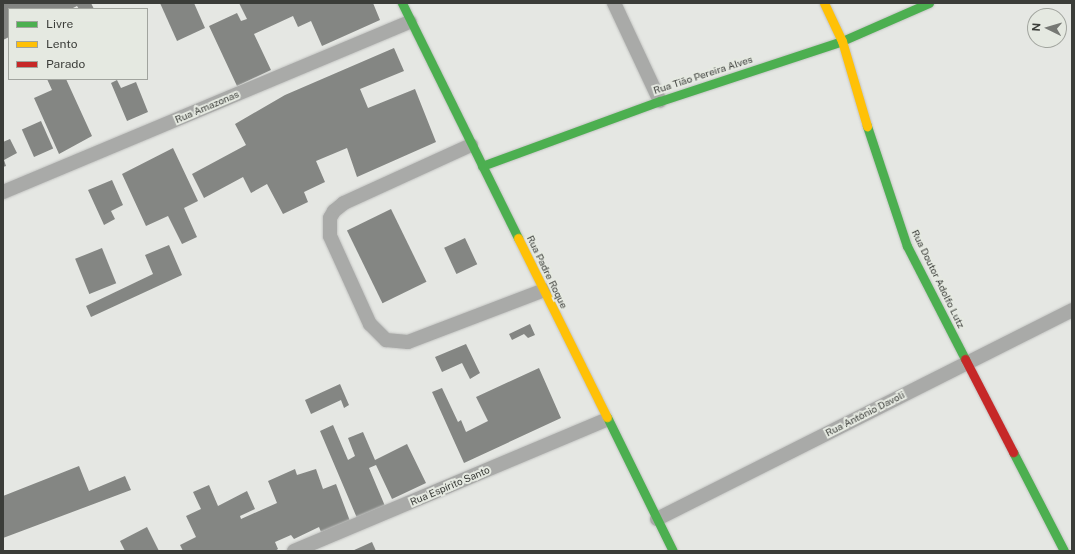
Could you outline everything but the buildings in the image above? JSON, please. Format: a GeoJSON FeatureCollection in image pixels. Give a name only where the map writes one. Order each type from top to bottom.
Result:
{"type":"FeatureCollection","features":[{"type":"Feature","properties":{"kind":"street","name":"Rua Padre Roque"},"geometry":{"type":"LineString","coordinates":[[402,3],[410,22],[544,290],[606,420],[658,519],[673,551]]}},
{"type":"Feature","properties":{"kind":"street"},"geometry":{"type":"LineString","coordinates":[[614,3],[660,101]]}},
{"type":"Feature","properties":{"kind":"street","name":"Rua Doutor Adolfo Lutz"},"geometry":{"type":"LineString","coordinates":[[824,3],[842,41],[885,186],[907,246],[1064,551]]}},
{"type":"Feature","properties":{"kind":"street","name":"Rua Tião Pereira Alves"},"geometry":{"type":"LineString","coordinates":[[482,166],[660,101],[842,41],[929,3]]}},
{"type":"Feature","properties":{"kind":"street","name":"Rua Amazonas"},"geometry":{"type":"LineString","coordinates":[[3,192],[410,22]]}},
{"type":"Feature","properties":{"kind":"street"},"geometry":{"type":"LineString","coordinates":[[471,145],[344,203],[334,211],[330,218],[330,236],[370,324],[386,340],[408,342],[544,290]]}},
{"type":"Feature","properties":{"kind":"street","name":"Rua Antônio Davoli"},"geometry":{"type":"LineString","coordinates":[[658,519],[1072,310]]}},
{"type":"Feature","properties":{"kind":"street","name":"Rua Espírito Santo"},"geometry":{"type":"LineString","coordinates":[[294,551],[606,420]]}},
{"type":"Feature","properties":{"kind":"traffic: fast"},"geometry":{"type":"LineString","coordinates":[[402,3],[518,238]]}},
{"type":"Feature","properties":{"kind":"traffic: fast"},"geometry":{"type":"LineString","coordinates":[[482,166],[660,101],[842,41],[929,3]]}},
{"type":"Feature","properties":{"kind":"traffic: fast"},"geometry":{"type":"LineString","coordinates":[[867,126],[907,246],[965,359]]}},
{"type":"Feature","properties":{"kind":"traffic: fast"},"geometry":{"type":"LineString","coordinates":[[607,417],[673,551]]}},
{"type":"Feature","properties":{"kind":"traffic: fast"},"geometry":{"type":"LineString","coordinates":[[1013,452],[1064,551]]}},
{"type":"Feature","properties":{"kind":"traffic: slow"},"geometry":{"type":"LineString","coordinates":[[824,3],[842,41],[867,126]]}},
{"type":"Feature","properties":{"kind":"traffic: slow"},"geometry":{"type":"LineString","coordinates":[[518,238],[607,417]]}},
{"type":"Feature","properties":{"kind":"traffic: jam"},"geometry":{"type":"LineString","coordinates":[[965,359],[1013,452]]}}]}
